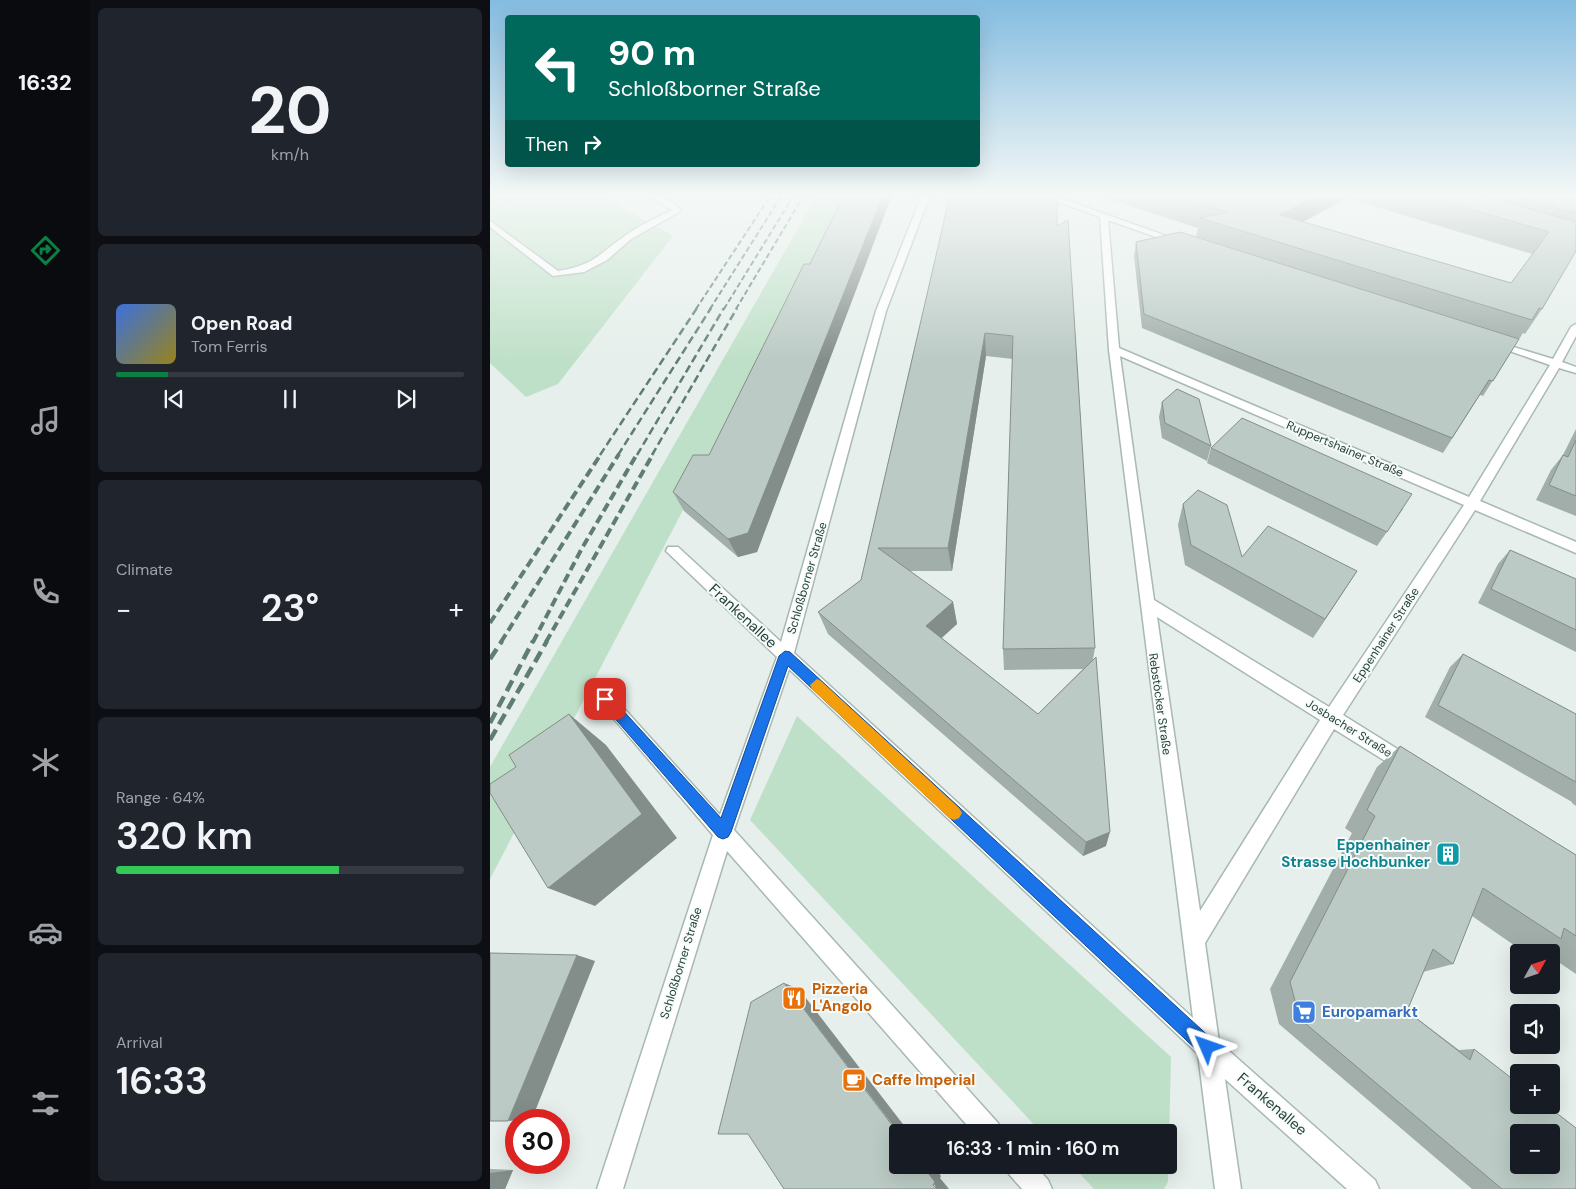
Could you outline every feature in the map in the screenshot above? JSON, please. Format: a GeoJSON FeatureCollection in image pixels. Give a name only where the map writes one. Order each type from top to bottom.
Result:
{"type":"FeatureCollection","features":[{"type":"Feature","properties":{"kind":"street"},"geometry":{"type":"LineString","coordinates":[[526,250],[556,274],[581,270],[604,258],[613,250]]}},
{"type":"Feature","properties":{"kind":"street","name":"Schloßborner Straße"},"geometry":{"type":"LineString","coordinates":[[610,1189],[723,832],[785,656],[882,311],[905,250]]}},
{"type":"Feature","properties":{"kind":"street","name":"Rebstöcker Straße"},"geometry":{"type":"LineString","coordinates":[[1107,250],[1114,350],[1146,603],[1228,1189]]}},
{"type":"Feature","properties":{"kind":"street","name":"Eppenhainer Straße"},"geometry":{"type":"LineString","coordinates":[[1193,942],[1332,718],[1472,504],[1557,364],[1576,327]]}},
{"type":"Feature","properties":{"kind":"street"},"geometry":{"type":"LineString","coordinates":[[1481,340],[1576,370]]}},
{"type":"Feature","properties":{"kind":"street","name":"Ruppertshainer Straße"},"geometry":{"type":"LineString","coordinates":[[1114,350],[1576,548]]}},
{"type":"Feature","properties":{"kind":"street","name":"Frankenallee"},"geometry":{"type":"LineString","coordinates":[[672,551],[1207,1047],[1366,1189]]}},
{"type":"Feature","properties":{"kind":"street","name":"Josbacher Straße"},"geometry":{"type":"LineString","coordinates":[[1146,603],[1424,775]]}},
{"type":"Feature","properties":{"kind":"street"},"geometry":{"type":"LineString","coordinates":[[605,699],[982,1124]]}},
{"type":"Feature","properties":{"kind":"street"},"geometry":{"type":"LineString","coordinates":[[1026,1174],[1039,1189]]}},
{"type":"Feature","properties":{"kind":"green space"},"geometry":{"type":"Polygon","coordinates":[[[490,250],[662,250],[558,384],[526,397],[490,363],[490,250]]]}},
{"type":"Feature","properties":{"kind":"green space"},"geometry":{"type":"Polygon","coordinates":[[[785,250],[817,250],[490,879],[490,767],[785,250]]]}},
{"type":"Feature","properties":{"kind":"green space"},"geometry":{"type":"Polygon","coordinates":[[[797,716],[1171,1057],[1169,1124],[1034,1124],[750,820],[797,716]]]}},
{"type":"Feature","properties":{"kind":"green space"},"geometry":{"type":"Polygon","coordinates":[[[1080,1174],[1168,1174],[1168,1182],[1164,1189],[1094,1189],[1080,1174]]]}},
{"type":"Feature","properties":{"kind":"building"},"geometry":{"type":"Polygon","coordinates":[[[817,250],[861,250],[748,533],[728,539],[673,492],[693,455],[709,455],[804,264],[810,264],[817,250]]]}},
{"type":"Feature","properties":{"kind":"building"},"geometry":{"type":"Polygon","coordinates":[[[937,250],[1070,250],[1095,648],[1003,649],[1013,336],[985,333],[948,548],[878,548],[953,602],[926,626],[1038,714],[1096,657],[1110,832],[1086,842],[818,612],[861,580],[937,250]]]}},
{"type":"Feature","properties":{"kind":"building"},"geometry":{"type":"Polygon","coordinates":[[[1137,250],[1239,250],[1519,339],[1493,381],[1489,380],[1452,438],[1144,314],[1137,250]]]}},
{"type":"Feature","properties":{"kind":"building"},"geometry":{"type":"Polygon","coordinates":[[[1306,250],[1401,250],[1511,283],[1535,250],[1576,250],[1542,309],[1539,308],[1532,320],[1306,250]]]}},
{"type":"Feature","properties":{"kind":"building"},"geometry":{"type":"Polygon","coordinates":[[[1177,389],[1199,399],[1211,446],[1165,423],[1162,402],[1177,389]]]}},
{"type":"Feature","properties":{"kind":"building"},"geometry":{"type":"Polygon","coordinates":[[[1242,418],[1412,494],[1387,532],[1211,448],[1242,418]]]}},
{"type":"Feature","properties":{"kind":"building"},"geometry":{"type":"Polygon","coordinates":[[[1576,440],[1576,496],[1549,485],[1563,455],[1568,457],[1576,440]]]}},
{"type":"Feature","properties":{"kind":"building"},"geometry":{"type":"Polygon","coordinates":[[[1198,490],[1227,505],[1242,557],[1268,526],[1357,571],[1325,619],[1191,545],[1183,504],[1198,490]]]}},
{"type":"Feature","properties":{"kind":"building"},"geometry":{"type":"Polygon","coordinates":[[[1510,550],[1576,579],[1576,630],[1491,589],[1510,550]]]}},
{"type":"Feature","properties":{"kind":"building"},"geometry":{"type":"Polygon","coordinates":[[[1463,654],[1576,714],[1576,782],[1438,705],[1463,654]]]}},
{"type":"Feature","properties":{"kind":"building"},"geometry":{"type":"Polygon","coordinates":[[[569,714],[642,814],[548,888],[490,793],[490,784],[516,767],[509,755],[569,714]]]}},
{"type":"Feature","properties":{"kind":"building"},"geometry":{"type":"Polygon","coordinates":[[[1400,746],[1576,855],[1576,936],[1564,928],[1561,939],[1483,888],[1453,964],[1433,949],[1407,1011],[1470,1060],[1474,1049],[1510,1077],[1510,1114],[1558,1114],[1576,1128],[1576,1189],[1502,1189],[1300,1019],[1290,982],[1375,816],[1367,810],[1400,746]]]}},
{"type":"Feature","properties":{"kind":"building"},"geometry":{"type":"Polygon","coordinates":[[[490,953],[577,955],[513,1109],[505,1109],[505,1121],[490,1121],[490,953]]]}},
{"type":"Feature","properties":{"kind":"building"},"geometry":{"type":"Polygon","coordinates":[[[784,983],[891,1124],[889,1124],[889,1174],[929,1174],[935,1182],[933,1185],[937,1189],[784,1189],[748,1134],[718,1134],[751,1002],[784,983]]]}},
{"type":"Feature","properties":{"kind":"railway"},"geometry":{"type":"LineString","coordinates":[[696,309],[734,250]]}},
{"type":"Feature","properties":{"kind":"railway"},"geometry":{"type":"LineString","coordinates":[[710,309],[747,250]]}},
{"type":"Feature","properties":{"kind":"railway"},"geometry":{"type":"LineString","coordinates":[[724,309],[760,250]]}},
{"type":"Feature","properties":{"kind":"railway"},"geometry":{"type":"LineString","coordinates":[[736,309],[771,250]]}},
{"type":"Feature","properties":{"kind":"railway"},"geometry":{"type":"LineString","coordinates":[[600,455],[697,308]]}},
{"type":"Feature","properties":{"kind":"railway"},"geometry":{"type":"LineString","coordinates":[[618,455],[711,308]]}},
{"type":"Feature","properties":{"kind":"railway"},"geometry":{"type":"LineString","coordinates":[[637,455],[724,308]]}},
{"type":"Feature","properties":{"kind":"railway"},"geometry":{"type":"LineString","coordinates":[[652,455],[737,308]]}},
{"type":"Feature","properties":{"kind":"railway"},"geometry":{"type":"LineString","coordinates":[[490,623],[601,454]]}},
{"type":"Feature","properties":{"kind":"railway"},"geometry":{"type":"LineString","coordinates":[[501,642],[619,454]]}},
{"type":"Feature","properties":{"kind":"railway"},"geometry":{"type":"LineString","coordinates":[[533,642],[581,550],[637,454]]}},
{"type":"Feature","properties":{"kind":"railway"},"geometry":{"type":"LineString","coordinates":[[546,642],[653,454]]}},
{"type":"Feature","properties":{"kind":"railway"},"geometry":{"type":"LineString","coordinates":[[490,659],[502,641]]}},
{"type":"Feature","properties":{"kind":"railway"},"geometry":{"type":"LineString","coordinates":[[490,723],[533,641]]}},
{"type":"Feature","properties":{"kind":"railway"},"geometry":{"type":"LineString","coordinates":[[490,740],[547,641]]}},
{"type":"Feature","properties":{"kind":"slow traffic"},"geometry":{"type":"LineString","coordinates":[[817,685],[954,813]]}},
{"type":"Feature","properties":{"kind":"place","name":"Eppenhainer Strasse Hochbunker"},"geometry":{"type":"Point","coordinates":[1448,854]}},
{"type":"Feature","properties":{"kind":"place","name":"Pizzeria L'Angolo"},"geometry":{"type":"Point","coordinates":[794,998]}},
{"type":"Feature","properties":{"kind":"place","name":"Europamarkt"},"geometry":{"type":"Point","coordinates":[1304,1012]}},
{"type":"Feature","properties":{"kind":"place","name":"Caffe Imperial"},"geometry":{"type":"Point","coordinates":[854,1080]}},
{"type":"Feature","properties":{"kind":"route"},"geometry":{"type":"LineString","coordinates":[[605,699],[723,832],[785,656],[1207,1047]]}}]}
